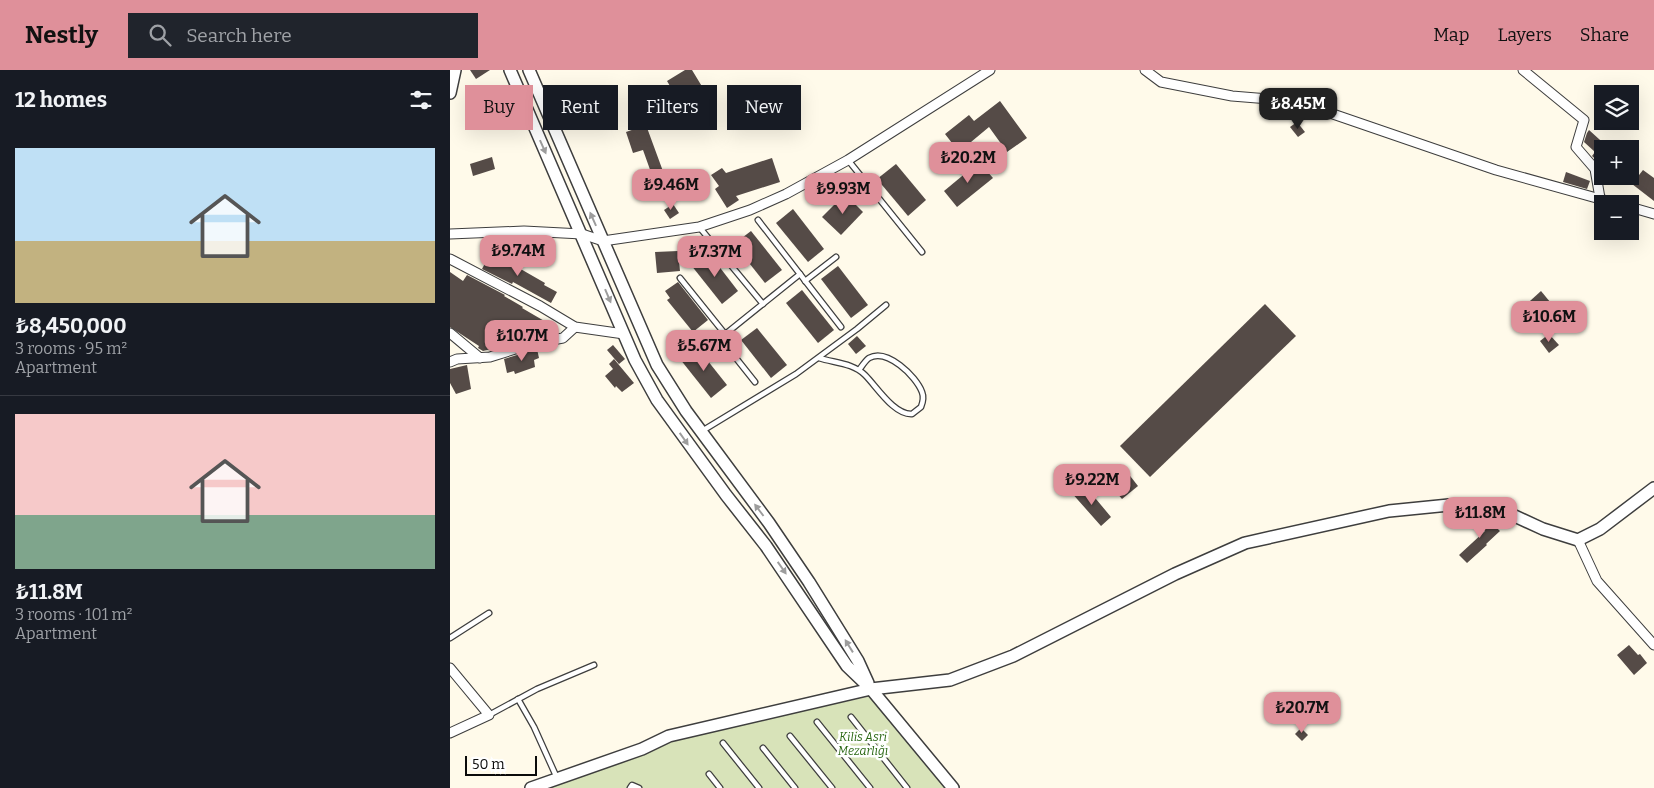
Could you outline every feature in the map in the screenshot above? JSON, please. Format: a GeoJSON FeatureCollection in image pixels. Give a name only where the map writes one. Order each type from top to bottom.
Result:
{"type":"FeatureCollection","features":[{"type":"Feature","properties":{"kind":"street"},"geometry":{"type":"LineString","coordinates":[[450,93],[455,70]]}},
{"type":"Feature","properties":{"kind":"street"},"geometry":{"type":"LineString","coordinates":[[510,70],[635,360],[657,400],[720,488],[766,546],[847,666],[871,689],[953,788]]}},
{"type":"Feature","properties":{"kind":"street"},"geometry":{"type":"LineString","coordinates":[[528,70],[656,365],[686,411],[769,523],[809,582],[858,661],[871,689]]}},
{"type":"Feature","properties":{"kind":"street"},"geometry":{"type":"LineString","coordinates":[[450,234],[524,231],[582,234],[603,241],[699,227],[759,206],[786,194],[848,160],[990,70]]}},
{"type":"Feature","properties":{"kind":"street"},"geometry":{"type":"LineString","coordinates":[[1145,70],[1161,82],[1232,96],[1295,101],[1496,170],[1594,196]]}},
{"type":"Feature","properties":{"kind":"street"},"geometry":{"type":"LineString","coordinates":[[1523,70],[1584,120],[1576,147],[1595,168],[1600,195]]}},
{"type":"Feature","properties":{"kind":"street"},"geometry":{"type":"LineString","coordinates":[[1639,210],[1654,214]]}},
{"type":"Feature","properties":{"kind":"street"},"geometry":{"type":"LineString","coordinates":[[450,259],[540,306],[575,327],[624,334]]}},
{"type":"Feature","properties":{"kind":"street"},"geometry":{"type":"LineString","coordinates":[[450,362],[490,357],[531,344],[563,338],[575,327]]}},
{"type":"Feature","properties":{"kind":"street"},"geometry":{"type":"LineString","coordinates":[[450,333],[480,358]]}},
{"type":"Feature","properties":{"kind":"street"},"geometry":{"type":"LineString","coordinates":[[531,788],[642,749],[669,736],[871,689],[950,680],[1013,656],[1175,574],[1245,543],[1389,511],[1449,505],[1493,506],[1543,529],[1578,540],[1600,529],[1654,488]]}},
{"type":"Feature","properties":{"kind":"street"},"geometry":{"type":"LineString","coordinates":[[1578,540],[1597,581],[1654,646]]}},
{"type":"Feature","properties":{"kind":"street"},"geometry":{"type":"LineString","coordinates":[[450,668],[489,714],[450,733]]}},
{"type":"Feature","properties":{"kind":"lane"},"geometry":{"type":"LineString","coordinates":[[848,160],[922,252]]}},
{"type":"Feature","properties":{"kind":"lane"},"geometry":{"type":"LineString","coordinates":[[758,220],[840,327]]}},
{"type":"Feature","properties":{"kind":"lane"},"geometry":{"type":"LineString","coordinates":[[699,227],[762,304]]}},
{"type":"Feature","properties":{"kind":"lane"},"geometry":{"type":"LineString","coordinates":[[805,281],[836,257]]}},
{"type":"Feature","properties":{"kind":"lane"},"geometry":{"type":"LineString","coordinates":[[713,344],[800,274]]}},
{"type":"Feature","properties":{"kind":"lane"},"geometry":{"type":"LineString","coordinates":[[680,278],[725,334]]}},
{"type":"Feature","properties":{"kind":"lane"},"geometry":{"type":"LineString","coordinates":[[701,432],[776,387],[819,358],[886,305]]}},
{"type":"Feature","properties":{"kind":"lane"},"geometry":{"type":"LineString","coordinates":[[720,338],[755,382]]}},
{"type":"Feature","properties":{"kind":"lane"},"geometry":{"type":"LineString","coordinates":[[819,358],[849,365],[860,370],[879,392],[902,412],[912,414],[921,407],[922,391],[896,361],[874,356],[866,360],[860,370]]}},
{"type":"Feature","properties":{"kind":"lane"},"geometry":{"type":"LineString","coordinates":[[450,638],[489,612]]}},
{"type":"Feature","properties":{"kind":"lane"},"geometry":{"type":"LineString","coordinates":[[489,714],[594,664]]}},
{"type":"Feature","properties":{"kind":"lane"},"geometry":{"type":"LineString","coordinates":[[518,699],[534,727],[558,779]]}},
{"type":"Feature","properties":{"kind":"lane"},"geometry":{"type":"LineString","coordinates":[[850,717],[907,788]]}},
{"type":"Feature","properties":{"kind":"lane"},"geometry":{"type":"LineString","coordinates":[[817,722],[870,788]]}},
{"type":"Feature","properties":{"kind":"lane"},"geometry":{"type":"LineString","coordinates":[[790,736],[832,788]]}},
{"type":"Feature","properties":{"kind":"lane"},"geometry":{"type":"LineString","coordinates":[[723,743],[759,788]]}},
{"type":"Feature","properties":{"kind":"lane"},"geometry":{"type":"LineString","coordinates":[[763,748],[795,788]]}},
{"type":"Feature","properties":{"kind":"lane"},"geometry":{"type":"LineString","coordinates":[[709,774],[720,788]]}},
{"type":"Feature","properties":{"kind":"lane"},"geometry":{"type":"LineString","coordinates":[[630,788],[632,785],[638,788]]}},
{"type":"Feature","properties":{"kind":"green space","name":"Kilis Asri Mezarlığı"},"geometry":{"type":"Polygon","coordinates":[[[881,694],[957,788],[536,788],[675,739],[881,694]]]}},
{"type":"Feature","properties":{"kind":"building"},"geometry":{"type":"Polygon","coordinates":[[[470,70],[490,70],[476,79],[470,70]]]}},
{"type":"Feature","properties":{"kind":"building"},"geometry":{"type":"Polygon","coordinates":[[[685,70],[692,70],[701,85],[669,85],[667,81],[685,70]]]}},
{"type":"Feature","properties":{"kind":"building"},"geometry":{"type":"Polygon","coordinates":[[[1000,101],[1027,138],[1007,152],[989,127],[959,152],[945,134],[969,115],[974,121],[1000,101]]]}},
{"type":"Feature","properties":{"kind":"building"},"geometry":{"type":"Polygon","coordinates":[[[1297,122],[1305,132],[1298,137],[1290,127],[1297,122]]]}},
{"type":"Feature","properties":{"kind":"building"},"geometry":{"type":"Polygon","coordinates":[[[648,130],[664,174],[653,178],[643,150],[633,153],[626,132],[648,130]]]}},
{"type":"Feature","properties":{"kind":"building"},"geometry":{"type":"Polygon","coordinates":[[[1589,130],[1600,140],[1594,140],[1594,151],[1584,142],[1589,130]]]}},
{"type":"Feature","properties":{"kind":"building"},"geometry":{"type":"Polygon","coordinates":[[[492,157],[495,169],[473,176],[470,164],[492,157]]]}},
{"type":"Feature","properties":{"kind":"building"},"geometry":{"type":"Polygon","coordinates":[[[772,158],[780,182],[736,196],[739,200],[727,208],[715,189],[719,186],[711,175],[722,168],[726,173],[772,158]]]}},
{"type":"Feature","properties":{"kind":"building"},"geometry":{"type":"Polygon","coordinates":[[[979,162],[993,178],[957,207],[944,191],[979,162]]]}},
{"type":"Feature","properties":{"kind":"building"},"geometry":{"type":"Polygon","coordinates":[[[896,164],[926,200],[908,216],[877,179],[896,164]]]}},
{"type":"Feature","properties":{"kind":"building"},"geometry":{"type":"Polygon","coordinates":[[[1643,170],[1654,178],[1654,201],[1633,185],[1639,185],[1639,175],[1643,170]]]}},
{"type":"Feature","properties":{"kind":"building"},"geometry":{"type":"Polygon","coordinates":[[[1566,172],[1590,181],[1587,189],[1563,182],[1566,172]]]}},
{"type":"Feature","properties":{"kind":"building"},"geometry":{"type":"Polygon","coordinates":[[[845,194],[863,212],[841,235],[822,217],[845,194]]]}},
{"type":"Feature","properties":{"kind":"building"},"geometry":{"type":"Polygon","coordinates":[[[673,204],[679,213],[670,219],[664,210],[673,204]]]}},
{"type":"Feature","properties":{"kind":"building"},"geometry":{"type":"Polygon","coordinates":[[[793,209],[824,249],[808,262],[776,223],[793,209]]]}},
{"type":"Feature","properties":{"kind":"building"},"geometry":{"type":"Polygon","coordinates":[[[751,231],[782,270],[765,283],[734,244],[751,231]]]}},
{"type":"Feature","properties":{"kind":"building"},"geometry":{"type":"Polygon","coordinates":[[[678,251],[680,271],[657,273],[655,252],[678,251]]]}},
{"type":"Feature","properties":{"kind":"building"},"geometry":{"type":"Polygon","coordinates":[[[491,252],[557,292],[551,303],[513,282],[512,284],[482,269],[491,252]]]}},
{"type":"Feature","properties":{"kind":"building"},"geometry":{"type":"Polygon","coordinates":[[[708,252],[738,291],[722,304],[691,265],[708,252]]]}},
{"type":"Feature","properties":{"kind":"building"},"geometry":{"type":"Polygon","coordinates":[[[838,266],[868,305],[851,318],[821,279],[838,266]]]}},
{"type":"Feature","properties":{"kind":"building"},"geometry":{"type":"Polygon","coordinates":[[[450,272],[463,281],[467,275],[505,295],[522,308],[558,329],[556,333],[525,339],[513,337],[508,345],[483,351],[478,348],[479,346],[450,327],[450,272]]]}},
{"type":"Feature","properties":{"kind":"building"},"geometry":{"type":"Polygon","coordinates":[[[678,282],[708,320],[693,332],[667,300],[670,298],[665,291],[678,282]]]}},
{"type":"Feature","properties":{"kind":"building"},"geometry":{"type":"Polygon","coordinates":[[[802,290],[834,330],[818,343],[786,303],[802,290]]]}},
{"type":"Feature","properties":{"kind":"building"},"geometry":{"type":"Polygon","coordinates":[[[1541,291],[1555,308],[1543,317],[1530,301],[1541,291]]]}},
{"type":"Feature","properties":{"kind":"building"},"geometry":{"type":"Polygon","coordinates":[[[1265,304],[1296,336],[1150,477],[1120,446],[1265,304]]]}},
{"type":"Feature","properties":{"kind":"building"},"geometry":{"type":"Polygon","coordinates":[[[757,328],[787,365],[771,378],[741,340],[757,328]]]}},
{"type":"Feature","properties":{"kind":"building"},"geometry":{"type":"Polygon","coordinates":[[[1549,334],[1559,345],[1549,353],[1540,341],[1549,334]]]}},
{"type":"Feature","properties":{"kind":"building"},"geometry":{"type":"Polygon","coordinates":[[[857,336],[866,346],[856,354],[848,344],[857,336]]]}},
{"type":"Feature","properties":{"kind":"building"},"geometry":{"type":"Polygon","coordinates":[[[613,345],[625,359],[619,364],[607,350],[613,345]]]}},
{"type":"Feature","properties":{"kind":"building"},"geometry":{"type":"Polygon","coordinates":[[[696,346],[727,385],[711,398],[680,359],[696,346]]]}},
{"type":"Feature","properties":{"kind":"building"},"geometry":{"type":"Polygon","coordinates":[[[537,349],[539,358],[534,360],[535,367],[515,374],[514,371],[507,373],[504,359],[537,349]]]}},
{"type":"Feature","properties":{"kind":"building"},"geometry":{"type":"Polygon","coordinates":[[[614,359],[634,383],[622,392],[616,386],[615,388],[605,376],[613,369],[609,364],[614,359]]]}},
{"type":"Feature","properties":{"kind":"building"},"geometry":{"type":"Polygon","coordinates":[[[467,365],[471,389],[456,394],[450,383],[450,369],[467,365]]]}},
{"type":"Feature","properties":{"kind":"building"},"geometry":{"type":"Polygon","coordinates":[[[1127,472],[1138,486],[1122,499],[1111,486],[1127,472]]]}},
{"type":"Feature","properties":{"kind":"building"},"geometry":{"type":"Polygon","coordinates":[[[1076,485],[1087,497],[1091,493],[1111,517],[1101,526],[1070,491],[1076,485]]]}},
{"type":"Feature","properties":{"kind":"building"},"geometry":{"type":"Polygon","coordinates":[[[1481,513],[1500,531],[1467,563],[1459,555],[1485,531],[1474,520],[1481,513]]]}},
{"type":"Feature","properties":{"kind":"building"},"geometry":{"type":"Polygon","coordinates":[[[1629,645],[1647,663],[1634,675],[1617,655],[1629,645]]]}},
{"type":"Feature","properties":{"kind":"building"},"geometry":{"type":"Polygon","coordinates":[[[1301,728],[1308,735],[1302,741],[1295,734],[1301,728]]]}}]}
